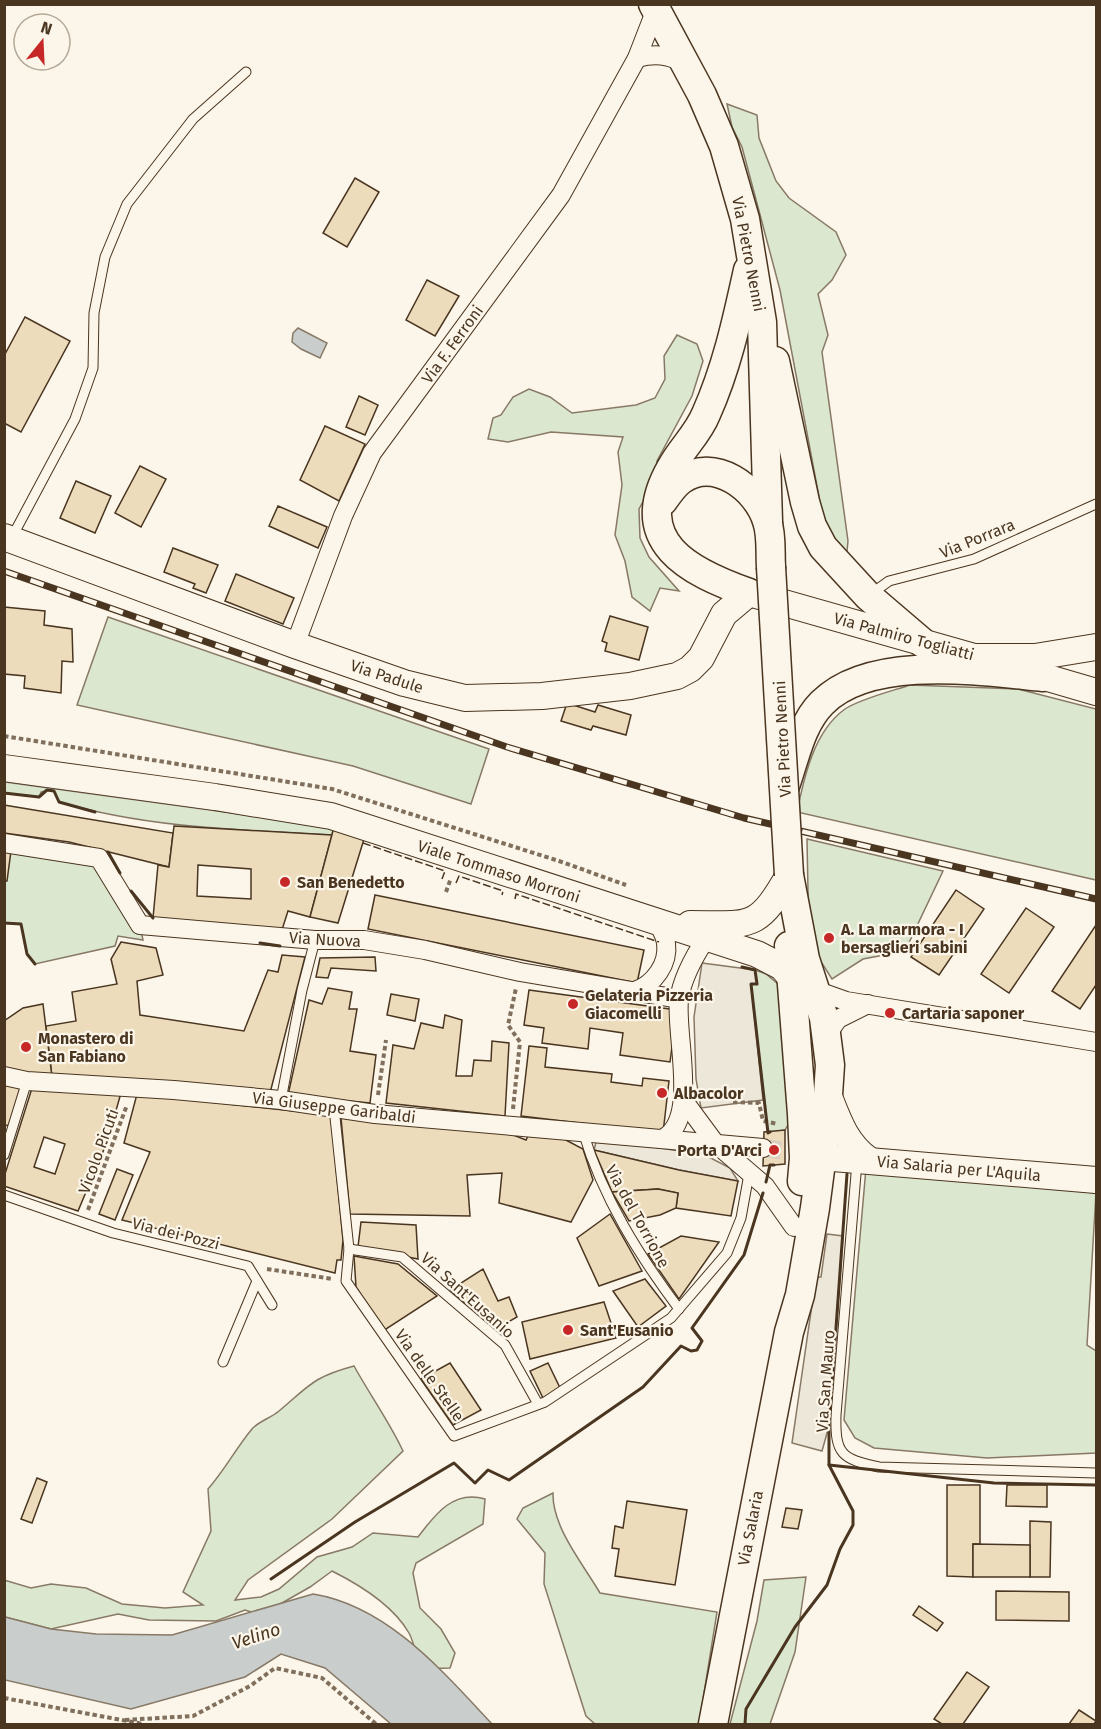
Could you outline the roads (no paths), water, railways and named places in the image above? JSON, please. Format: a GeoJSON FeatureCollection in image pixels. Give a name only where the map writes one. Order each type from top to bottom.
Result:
{"type":"FeatureCollection","features":[{"type":"Feature","properties":{"kind":"main road","name":"Via Pietro Nenni"},"geometry":{"type":"LineString","coordinates":[[654,7],[685,63],[724,146],[745,219],[762,322],[768,522],[789,875]]}},
{"type":"Feature","properties":{"kind":"main road"},"geometry":{"type":"LineString","coordinates":[[749,593],[700,573],[681,561],[662,536],[659,507],[661,489],[671,467],[702,423],[721,381],[735,333],[751,254]]}},
{"type":"Feature","properties":{"kind":"main road"},"geometry":{"type":"LineString","coordinates":[[762,322],[776,366],[812,526],[823,547],[868,596],[923,643]]}},
{"type":"Feature","properties":{"kind":"main road"},"geometry":{"type":"LineString","coordinates":[[659,507],[680,480],[691,474],[709,471],[726,475],[755,497],[768,522]]}},
{"type":"Feature","properties":{"kind":"main road"},"geometry":{"type":"LineString","coordinates":[[785,786],[806,724],[822,703],[847,685],[871,676],[910,672],[969,670],[1043,676]]}},
{"type":"Feature","properties":{"kind":"main road"},"geometry":{"type":"LineString","coordinates":[[789,875],[788,930],[803,984],[825,1027],[830,1065],[828,1094],[803,1161]]}},
{"type":"Feature","properties":{"kind":"main road"},"geometry":{"type":"LineString","coordinates":[[789,875],[805,959],[803,1161]]}},
{"type":"Feature","properties":{"kind":"main road","name":"Via Salaria"},"geometry":{"type":"LineString","coordinates":[[789,1332],[794,1227],[803,1161]]}},
{"type":"Feature","properties":{"kind":"main road","name":"Via Salaria"},"geometry":{"type":"LineString","coordinates":[[713,1725],[789,1332],[800,1295],[803,1161]]}},
{"type":"Feature","properties":{"kind":"street","name":"Via F. Ferroni"},"geometry":{"type":"LineString","coordinates":[[295,645],[343,516],[372,453],[561,195],[637,58],[654,7]]}},
{"type":"Feature","properties":{"kind":"street"},"geometry":{"type":"LineString","coordinates":[[637,58],[652,54],[668,55],[685,63]]}},
{"type":"Feature","properties":{"kind":"street","name":"Via Padule"},"geometry":{"type":"LineString","coordinates":[[7,538],[295,645],[405,683],[465,698],[542,696],[597,690],[677,676],[690,669],[701,658],[724,614],[749,593]]}},
{"type":"Feature","properties":{"kind":"street","name":"Via Palmiro Togliatti"},"geometry":{"type":"LineString","coordinates":[[749,593],[974,657],[1035,657],[1070,654],[1096,647]]}},
{"type":"Feature","properties":{"kind":"street"},"geometry":{"type":"LineString","coordinates":[[974,657],[1096,692]]}},
{"type":"Feature","properties":{"kind":"street","name":"Viale Tommaso Morroni"},"geometry":{"type":"LineString","coordinates":[[4,768],[215,797],[331,816],[707,936],[762,956],[782,967],[803,984]]}},
{"type":"Feature","properties":{"kind":"street","name":"Via Nuova"},"geometry":{"type":"LineString","coordinates":[[4,843],[99,858],[140,925],[315,940],[364,940],[425,950],[520,972],[679,999]]}},
{"type":"Feature","properties":{"kind":"street"},"geometry":{"type":"LineString","coordinates":[[635,991],[652,983],[664,956],[666,939],[662,922],[734,924],[757,920],[771,906],[789,875]]}},
{"type":"Feature","properties":{"kind":"street"},"geometry":{"type":"LineString","coordinates":[[762,956],[788,930]]}},
{"type":"Feature","properties":{"kind":"street"},"geometry":{"type":"LineString","coordinates":[[664,1138],[675,1127],[684,1101],[679,999],[693,959],[707,936]]}},
{"type":"Feature","properties":{"kind":"street"},"geometry":{"type":"LineString","coordinates":[[803,984],[837,999],[1096,1042]]}},
{"type":"Feature","properties":{"kind":"street"},"geometry":{"type":"LineString","coordinates":[[825,1027],[870,1003]]}},
{"type":"Feature","properties":{"kind":"street","name":"Via Giuseppe Garibaldi"},"geometry":{"type":"LineString","coordinates":[[4,1076],[27,1081],[281,1100],[375,1114],[763,1148]]}},
{"type":"Feature","properties":{"kind":"street"},"geometry":{"type":"LineString","coordinates":[[828,1094],[844,1134],[863,1160]]}},
{"type":"Feature","properties":{"kind":"street"},"geometry":{"type":"LineString","coordinates":[[684,1101],[715,1143],[765,1186],[794,1227]]}},
{"type":"Feature","properties":{"kind":"street","name":"Via Salaria per L'Aquila"},"geometry":{"type":"LineString","coordinates":[[803,1161],[863,1160],[1096,1180]]}},
{"type":"Feature","properties":{"kind":"lane"},"geometry":{"type":"LineString","coordinates":[[7,538],[75,419],[93,368],[94,313],[105,257],[127,204],[193,120],[246,72]]}},
{"type":"Feature","properties":{"kind":"lane","name":"Via Porrara"},"geometry":{"type":"LineString","coordinates":[[868,596],[889,581],[974,559],[1096,504]]}},
{"type":"Feature","properties":{"kind":"lane"},"geometry":{"type":"LineString","coordinates":[[281,1100],[302,990],[315,940]]}},
{"type":"Feature","properties":{"kind":"lane"},"geometry":{"type":"LineString","coordinates":[[4,1155],[27,1081]]}},
{"type":"Feature","properties":{"kind":"lane"},"geometry":{"type":"LineString","coordinates":[[334,1108],[349,1249]]}},
{"type":"Feature","properties":{"kind":"lane","name":"Via del Torrione"},"geometry":{"type":"LineString","coordinates":[[583,1131],[593,1166],[612,1206],[643,1261],[679,1309]]}},
{"type":"Feature","properties":{"kind":"lane","name":"Via San Mauro"},"geometry":{"type":"LineString","coordinates":[[863,1160],[836,1415],[836,1441],[842,1453],[853,1461],[879,1467],[1096,1473]]}},
{"type":"Feature","properties":{"kind":"lane","name":"Via delle Stelle"},"geometry":{"type":"LineString","coordinates":[[349,1249],[346,1281],[454,1436],[545,1402],[661,1325],[679,1309],[727,1253],[741,1218],[749,1174]]}},
{"type":"Feature","properties":{"kind":"lane","name":"Via dei Pozzi"},"geometry":{"type":"LineString","coordinates":[[4,1195],[113,1233],[248,1266],[257,1281]]}},
{"type":"Feature","properties":{"kind":"lane","name":"Via Sant'Eusanio"},"geometry":{"type":"LineString","coordinates":[[349,1249],[402,1257],[505,1345],[538,1404]]}},
{"type":"Feature","properties":{"kind":"lane"},"geometry":{"type":"LineString","coordinates":[[257,1281],[272,1305]]}},
{"type":"Feature","properties":{"kind":"lane"},"geometry":{"type":"LineString","coordinates":[[223,1362],[257,1281]]}},
{"type":"Feature","properties":{"kind":"water"},"geometry":{"type":"Polygon","coordinates":[[[298,328],[327,343],[320,358],[292,342],[293,333],[298,328]]]}},
{"type":"Feature","properties":{"kind":"water","name":"Velino"},"geometry":{"type":"Polygon","coordinates":[[[313,1594],[340,1601],[366,1612],[390,1627],[434,1663],[492,1724],[391,1724],[325,1668],[281,1654],[245,1677],[131,1709],[5,1680],[5,1617],[51,1629],[96,1634],[172,1635],[313,1594]]]}},
{"type":"Feature","properties":{"kind":"tunnel"},"geometry":{"type":"LineString","coordinates":[[763,1148],[785,1151]]}},
{"type":"Feature","properties":{"kind":"railway"},"geometry":{"type":"LineString","coordinates":[[4,571],[507,747],[744,818],[1096,899]]}},
{"type":"Feature","properties":{"kind":"place","name":"San Benedetto"},"geometry":{"type":"Point","coordinates":[285,882]}},
{"type":"Feature","properties":{"kind":"place","name":"A. La marmora - I bersaglieri sabini"},"geometry":{"type":"Point","coordinates":[829,938]}},
{"type":"Feature","properties":{"kind":"place","name":"Gelateria Pizzeria Giacomelli"},"geometry":{"type":"Point","coordinates":[573,1004]}},
{"type":"Feature","properties":{"kind":"place","name":"Cartaria saponer"},"geometry":{"type":"Point","coordinates":[890,1013]}},
{"type":"Feature","properties":{"kind":"place","name":"Monastero di San Fabiano"},"geometry":{"type":"Point","coordinates":[26,1047]}},
{"type":"Feature","properties":{"kind":"place","name":"Albacolor"},"geometry":{"type":"Point","coordinates":[662,1093]}},
{"type":"Feature","properties":{"kind":"place","name":"Porta D'Arci"},"geometry":{"type":"Point","coordinates":[774,1150]}},
{"type":"Feature","properties":{"kind":"place","name":"Sant'Eusanio"},"geometry":{"type":"Point","coordinates":[568,1330]}}]}
